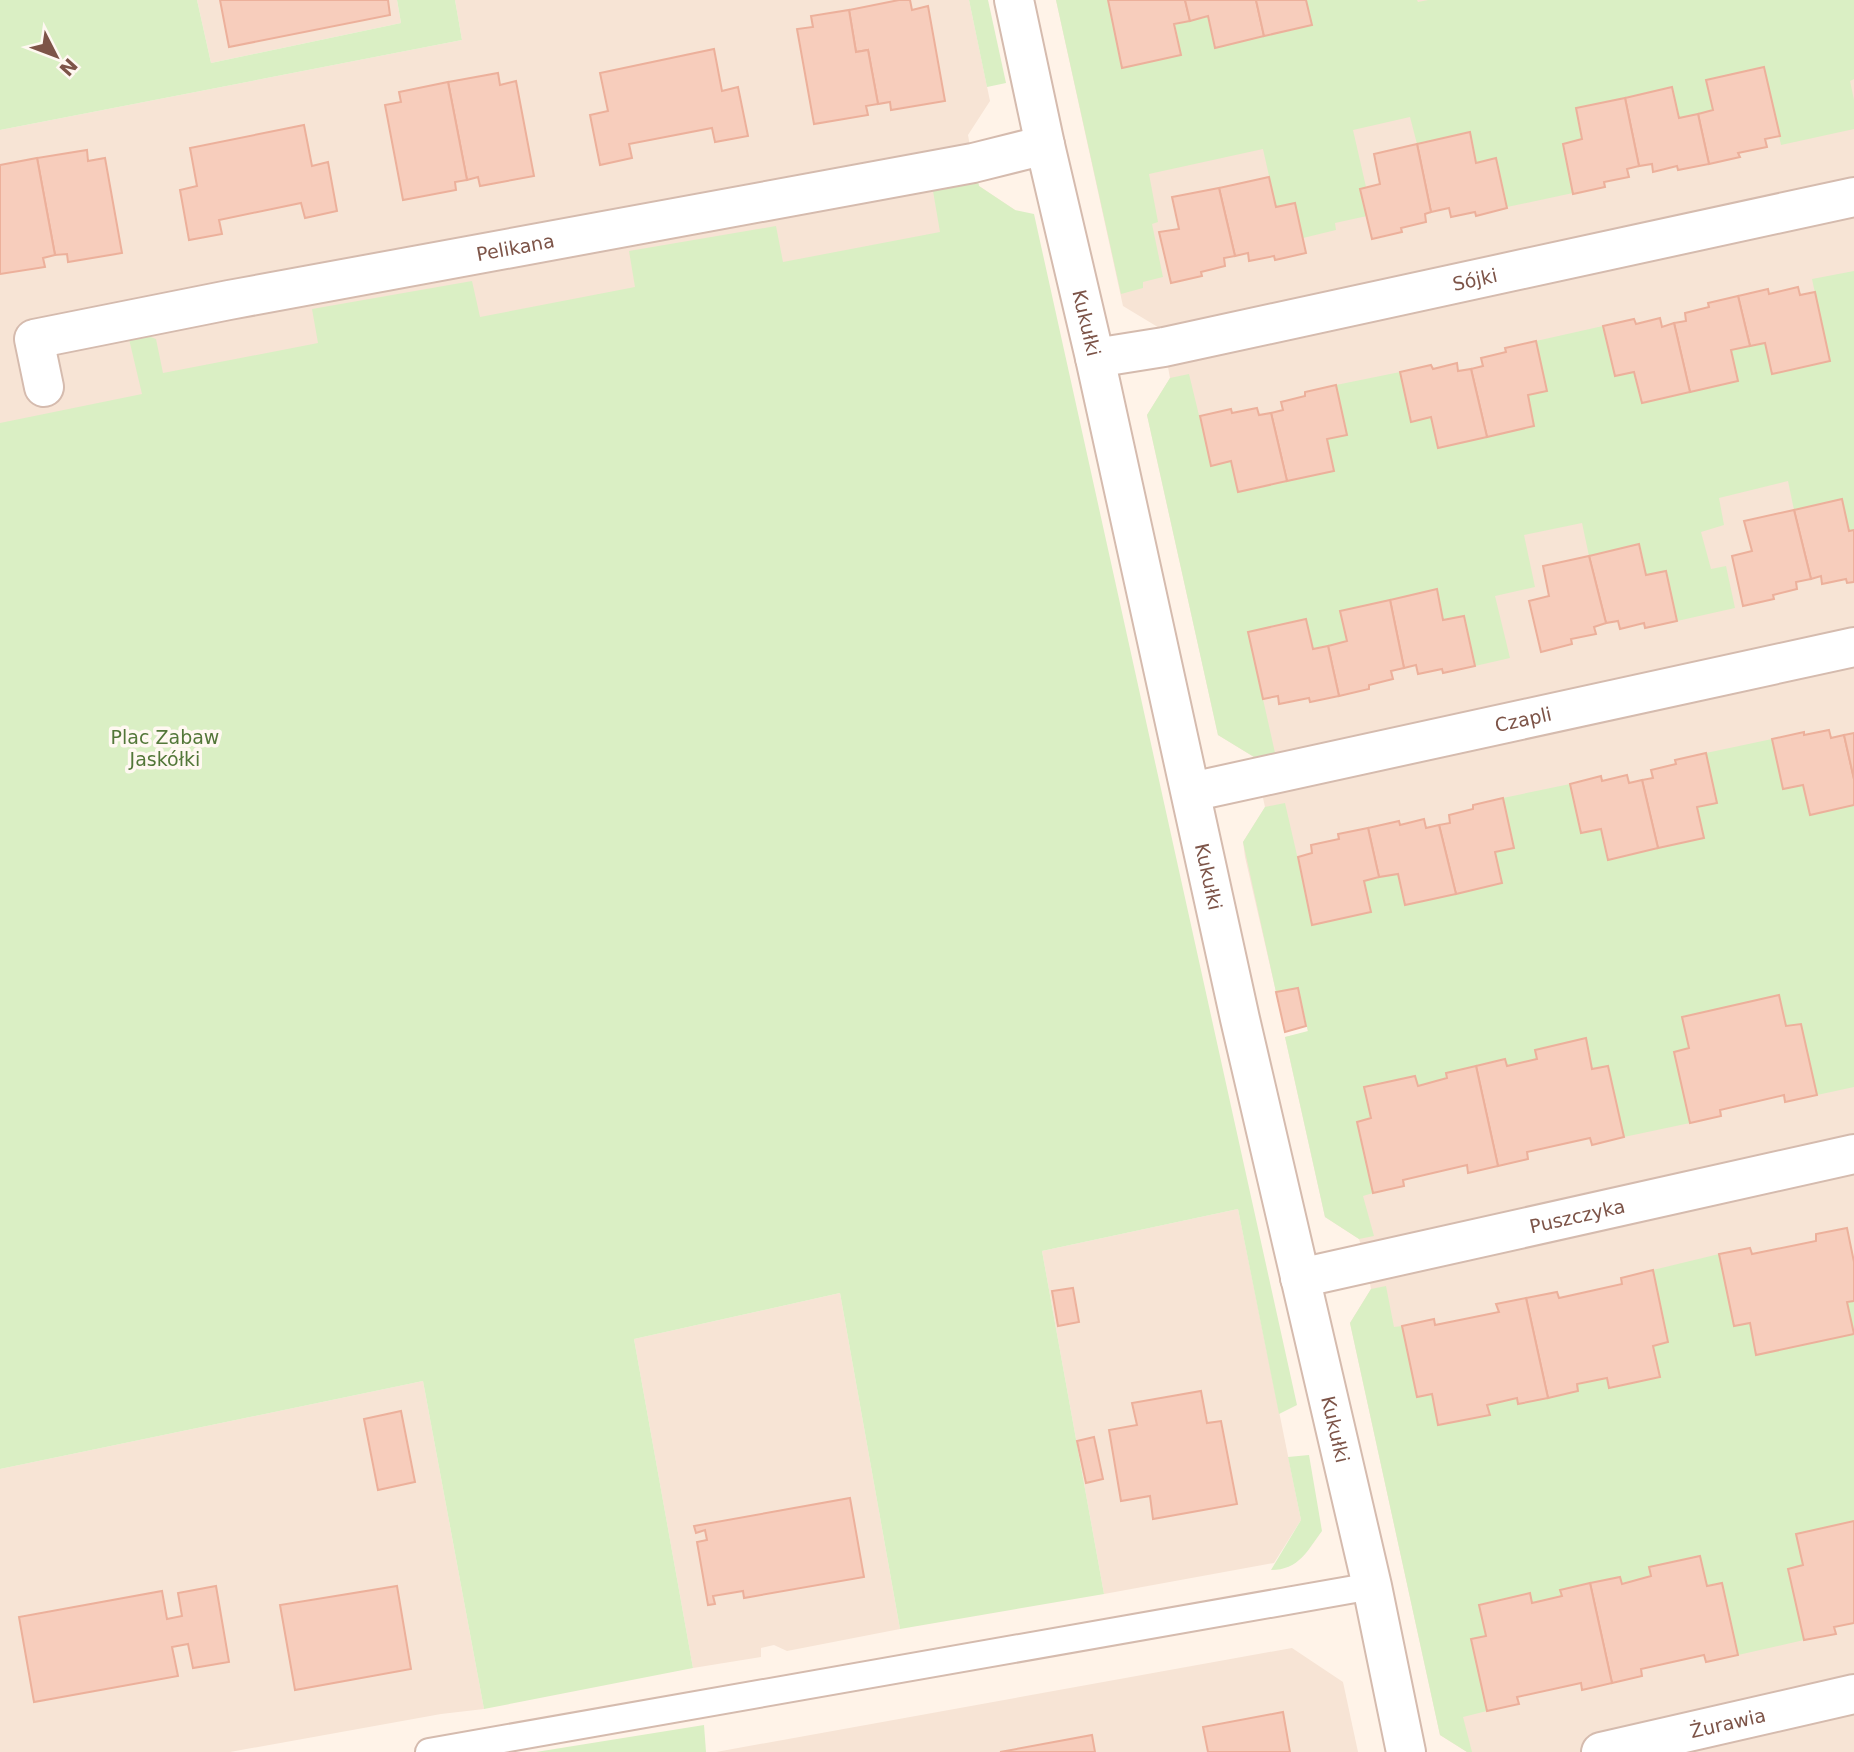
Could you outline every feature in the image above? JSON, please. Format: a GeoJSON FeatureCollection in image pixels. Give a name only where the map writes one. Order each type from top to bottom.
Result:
{"type":"FeatureCollection","features":[{"type":"Feature","properties":{"kind":"street","name":"Kukułki"},"geometry":{"type":"LineString","coordinates":[[1014,0],[1045,145],[1096,358],[1240,1019],[1372,1587],[1405,1752]]}},
{"type":"Feature","properties":{"kind":"street","name":"Pelikana"},"geometry":{"type":"LineString","coordinates":[[44,387],[34,339],[229,300],[973,163],[1045,145]]}},
{"type":"Feature","properties":{"kind":"street","name":"Sójki"},"geometry":{"type":"LineString","coordinates":[[1096,358],[1164,347],[1854,197]]}},
{"type":"Feature","properties":{"kind":"street","name":"Czapli"},"geometry":{"type":"LineString","coordinates":[[1191,792],[1854,648]]}},
{"type":"Feature","properties":{"kind":"street","name":"Puszczyka"},"geometry":{"type":"LineString","coordinates":[[1300,1278],[1854,1154]]}},
{"type":"Feature","properties":{"kind":"street","name":"Żurawia"},"geometry":{"type":"LineString","coordinates":[[1601,1752],[1854,1694]]}},
{"type":"Feature","properties":{"kind":"lane"},"geometry":{"type":"LineString","coordinates":[[429,1752],[1372,1587]]}},
{"type":"Feature","properties":{"kind":"shaded area"},"geometry":{"type":"Polygon","coordinates":[[[197,0],[397,0],[401,23],[211,63],[197,0]]]}},
{"type":"Feature","properties":{"kind":"shaded area"},"geometry":{"type":"Polygon","coordinates":[[[455,0],[969,0],[990,101],[968,135],[973,163],[979,186],[1015,210],[1027,267],[0,454],[0,130],[462,40],[455,0]]]}},
{"type":"Feature","properties":{"kind":"shaded area"},"geometry":{"type":"Polygon","coordinates":[[[1056,0],[1854,0],[1854,1752],[1467,1752],[1440,1735],[1350,1323],[1371,1289],[1366,1262],[1359,1239],[1325,1217],[1285,1037],[1308,1032],[1298,988],[1276,992],[1245,857],[1243,842],[1265,807],[1254,757],[1218,735],[1147,415],[1170,378],[1161,329],[1123,306],[1056,0]]]}},
{"type":"Feature","properties":{"kind":"shaded area"},"geometry":{"type":"Polygon","coordinates":[[[1238,1209],[1301,1520],[1274,1563],[1104,1594],[1042,1251],[1238,1209]]]}},
{"type":"Feature","properties":{"kind":"shaded area"},"geometry":{"type":"Polygon","coordinates":[[[840,1293],[900,1629],[787,1651],[774,1645],[761,1648],[761,1657],[693,1668],[634,1339],[840,1293]]]}},
{"type":"Feature","properties":{"kind":"shaded area"},"geometry":{"type":"Polygon","coordinates":[[[423,1381],[484,1709],[441,1714],[230,1752],[0,1752],[0,1469],[423,1381]]]}},
{"type":"Feature","properties":{"kind":"shaded area"},"geometry":{"type":"Polygon","coordinates":[[[1292,1648],[1343,1682],[1358,1752],[716,1752],[1292,1648]]]}},
{"type":"Feature","properties":{"kind":"green space"},"geometry":{"type":"Polygon","coordinates":[[[0,0],[197,0],[211,63],[401,23],[397,0],[455,0],[462,40],[0,130],[0,0]]]}},
{"type":"Feature","properties":{"kind":"green space"},"geometry":{"type":"Polygon","coordinates":[[[969,0],[988,0],[1006,83],[987,87],[969,0]]]}},
{"type":"Feature","properties":{"kind":"green space"},"geometry":{"type":"Polygon","coordinates":[[[1056,0],[1108,0],[1122,67],[1181,55],[1175,24],[1208,16],[1216,47],[1311,25],[1306,0],[1854,0],[1854,79],[1850,81],[1854,100],[1854,129],[1781,145],[1764,67],[1707,80],[1713,110],[1679,118],[1672,87],[1576,108],[1582,139],[1563,144],[1573,193],[1507,207],[1497,159],[1476,163],[1470,132],[1417,144],[1410,117],[1353,130],[1366,187],[1360,189],[1367,216],[1335,223],[1336,230],[1303,238],[1295,203],[1276,207],[1263,149],[1149,174],[1158,222],[1152,224],[1163,277],[1143,282],[1143,288],[1121,294],[1056,0]]]}},
{"type":"Feature","properties":{"kind":"green space","name":"Plac Zabaw Jaskółki"},"geometry":{"type":"Polygon","coordinates":[[[978,182],[979,186],[1015,210],[1034,214],[1297,1405],[1279,1414],[1238,1209],[1042,1251],[1104,1594],[900,1629],[840,1293],[634,1339],[693,1668],[484,1709],[423,1381],[0,1469],[0,423],[142,394],[129,339],[148,336],[156,339],[163,373],[318,343],[312,309],[472,281],[480,317],[635,287],[629,251],[776,226],[783,262],[940,232],[933,191],[978,182]]]}},
{"type":"Feature","properties":{"kind":"green space"},"geometry":{"type":"Polygon","coordinates":[[[1854,271],[1854,530],[1849,531],[1841,500],[1794,510],[1788,481],[1719,498],[1724,525],[1701,532],[1711,569],[1726,566],[1735,608],[1677,621],[1666,571],[1646,575],[1639,544],[1589,556],[1582,523],[1524,535],[1535,587],[1495,596],[1510,658],[1475,666],[1464,616],[1443,620],[1437,589],[1341,611],[1347,641],[1313,649],[1306,619],[1248,632],[1275,753],[1254,757],[1218,735],[1147,415],[1170,378],[1189,374],[1211,465],[1231,461],[1238,492],[1334,471],[1327,439],[1347,435],[1336,385],[1400,372],[1412,422],[1431,417],[1439,448],[1534,426],[1528,395],[1547,390],[1536,341],[1603,326],[1615,376],[1634,372],[1642,403],[1737,381],[1731,350],[1765,343],[1829,360],[1812,279],[1854,271]]]}},
{"type":"Feature","properties":{"kind":"green space"},"geometry":{"type":"Polygon","coordinates":[[[1772,739],[1783,789],[1803,785],[1854,805],[1854,1087],[1817,1095],[1801,1024],[1786,1026],[1778,995],[1682,1017],[1689,1048],[1674,1052],[1690,1123],[1624,1137],[1608,1067],[1592,1069],[1586,1039],[1536,1050],[1537,1059],[1507,1066],[1505,1059],[1446,1073],[1447,1078],[1418,1086],[1415,1076],[1365,1087],[1371,1118],[1357,1122],[1373,1193],[1363,1196],[1374,1236],[1359,1239],[1325,1217],[1285,1037],[1308,1031],[1298,988],[1276,992],[1243,842],[1265,807],[1285,803],[1313,925],[1371,912],[1364,881],[1398,874],[1405,904],[1495,852],[1513,848],[1503,798],[1570,784],[1581,833],[1601,829],[1608,860],[1704,838],[1697,807],[1716,803],[1706,753],[1772,739]]]}},
{"type":"Feature","properties":{"kind":"green space"},"geometry":{"type":"Polygon","coordinates":[[[1719,1254],[1734,1326],[1750,1323],[1757,1355],[1853,1334],[1847,1302],[1854,1301],[1854,1521],[1803,1565],[1788,1570],[1804,1640],[1738,1655],[1722,1584],[1707,1586],[1700,1556],[1649,1567],[1651,1576],[1622,1583],[1620,1577],[1561,1590],[1562,1596],[1532,1603],[1530,1594],[1479,1604],[1486,1636],[1472,1639],[1487,1711],[1463,1717],[1472,1752],[1467,1752],[1440,1735],[1350,1323],[1371,1289],[1386,1286],[1394,1327],[1402,1326],[1417,1396],[1432,1394],[1439,1425],[1489,1415],[1487,1405],[1517,1398],[1519,1404],[1578,1391],[1577,1384],[1607,1378],[1609,1387],[1659,1377],[1653,1346],[1668,1342],[1653,1270],[1719,1254]]]}},
{"type":"Feature","properties":{"kind":"green space"},"geometry":{"type":"Polygon","coordinates":[[[1309,1455],[1322,1531],[1295,1563],[1289,1567],[1271,1570],[1301,1520],[1288,1457],[1309,1455]]]}},
{"type":"Feature","properties":{"kind":"green space"},"geometry":{"type":"Polygon","coordinates":[[[704,1725],[706,1752],[536,1752],[704,1725]]]}},
{"type":"Feature","properties":{"kind":"building"},"geometry":{"type":"Polygon","coordinates":[[[220,0],[388,0],[390,15],[229,47],[220,0]]]}},
{"type":"Feature","properties":{"kind":"building"},"geometry":{"type":"Polygon","coordinates":[[[910,0],[912,10],[928,6],[945,101],[891,110],[890,102],[878,104],[868,50],[856,52],[849,10],[910,0]]]}},
{"type":"Feature","properties":{"kind":"building"},"geometry":{"type":"Polygon","coordinates":[[[1108,0],[1185,0],[1190,21],[1174,24],[1181,55],[1122,68],[1108,0]]]}},
{"type":"Feature","properties":{"kind":"building"},"geometry":{"type":"Polygon","coordinates":[[[1185,0],[1256,0],[1264,36],[1215,48],[1208,16],[1190,21],[1185,0]]]}},
{"type":"Feature","properties":{"kind":"building"},"geometry":{"type":"Polygon","coordinates":[[[1256,0],[1306,0],[1312,25],[1264,36],[1256,0]]]}},
{"type":"Feature","properties":{"kind":"building"},"geometry":{"type":"Polygon","coordinates":[[[849,10],[856,52],[868,50],[878,104],[866,106],[868,115],[814,124],[797,29],[813,27],[811,16],[849,10]]]}},
{"type":"Feature","properties":{"kind":"building"},"geometry":{"type":"Polygon","coordinates":[[[714,49],[722,91],[738,87],[748,136],[715,142],[712,128],[629,144],[632,158],[600,165],[590,115],[608,111],[600,73],[714,49]]]}},
{"type":"Feature","properties":{"kind":"building"},"geometry":{"type":"Polygon","coordinates":[[[1764,67],[1780,136],[1765,139],[1767,147],[1738,153],[1740,157],[1709,164],[1698,114],[1713,110],[1706,80],[1764,67]]]}},
{"type":"Feature","properties":{"kind":"building"},"geometry":{"type":"Polygon","coordinates":[[[498,73],[500,85],[516,81],[534,176],[480,186],[478,177],[467,180],[448,82],[498,73]]]}},
{"type":"Feature","properties":{"kind":"building"},"geometry":{"type":"Polygon","coordinates":[[[448,82],[467,180],[455,182],[456,190],[403,200],[385,105],[401,102],[399,92],[448,82]]]}},
{"type":"Feature","properties":{"kind":"building"},"geometry":{"type":"Polygon","coordinates":[[[1672,87],[1679,118],[1698,114],[1709,164],[1678,170],[1677,166],[1653,172],[1652,164],[1639,166],[1625,98],[1672,87]]]}},
{"type":"Feature","properties":{"kind":"building"},"geometry":{"type":"Polygon","coordinates":[[[1625,98],[1639,166],[1627,169],[1629,177],[1604,182],[1605,187],[1573,194],[1563,144],[1582,139],[1576,108],[1625,98]]]}},
{"type":"Feature","properties":{"kind":"building"},"geometry":{"type":"Polygon","coordinates":[[[304,125],[312,166],[328,162],[337,211],[305,218],[301,203],[219,220],[222,234],[189,240],[180,190],[197,186],[190,148],[304,125]]]}},
{"type":"Feature","properties":{"kind":"building"},"geometry":{"type":"Polygon","coordinates":[[[1470,132],[1476,163],[1496,158],[1507,208],[1476,216],[1475,212],[1451,217],[1449,208],[1431,212],[1417,144],[1470,132]]]}},
{"type":"Feature","properties":{"kind":"building"},"geometry":{"type":"Polygon","coordinates":[[[1417,144],[1431,212],[1425,214],[1426,222],[1401,228],[1402,232],[1372,239],[1360,189],[1380,184],[1374,154],[1417,144]]]}},
{"type":"Feature","properties":{"kind":"building"},"geometry":{"type":"Polygon","coordinates":[[[87,150],[88,161],[105,158],[122,253],[68,262],[67,254],[55,255],[37,158],[87,150]]]}},
{"type":"Feature","properties":{"kind":"building"},"geometry":{"type":"Polygon","coordinates":[[[37,158],[55,255],[43,258],[45,267],[0,274],[0,165],[37,158]]]}},
{"type":"Feature","properties":{"kind":"building"},"geometry":{"type":"Polygon","coordinates":[[[1269,177],[1276,207],[1295,203],[1306,253],[1275,260],[1274,256],[1249,261],[1248,253],[1235,256],[1219,188],[1269,177]]]}},
{"type":"Feature","properties":{"kind":"building"},"geometry":{"type":"Polygon","coordinates":[[[1219,188],[1235,256],[1224,258],[1225,266],[1201,272],[1202,276],[1171,283],[1159,232],[1179,229],[1172,197],[1219,188]]]}},
{"type":"Feature","properties":{"kind":"building"},"geometry":{"type":"Polygon","coordinates":[[[1798,287],[1800,295],[1815,292],[1830,361],[1772,374],[1765,343],[1750,346],[1738,296],[1768,289],[1769,294],[1798,287]]]}},
{"type":"Feature","properties":{"kind":"building"},"geometry":{"type":"Polygon","coordinates":[[[1738,296],[1750,346],[1731,350],[1738,381],[1690,392],[1674,323],[1686,321],[1685,313],[1709,307],[1708,303],[1738,296]]]}},
{"type":"Feature","properties":{"kind":"building"},"geometry":{"type":"Polygon","coordinates":[[[1660,318],[1662,327],[1674,323],[1690,392],[1642,403],[1634,372],[1615,376],[1603,326],[1634,319],[1636,324],[1660,318]]]}},
{"type":"Feature","properties":{"kind":"building"},"geometry":{"type":"Polygon","coordinates":[[[1536,341],[1547,391],[1528,395],[1534,426],[1487,437],[1471,369],[1483,366],[1481,358],[1506,352],[1505,348],[1536,341]]]}},
{"type":"Feature","properties":{"kind":"building"},"geometry":{"type":"Polygon","coordinates":[[[1457,363],[1458,371],[1471,369],[1487,437],[1438,448],[1431,417],[1411,422],[1400,372],[1431,365],[1433,369],[1457,363]]]}},
{"type":"Feature","properties":{"kind":"building"},"geometry":{"type":"Polygon","coordinates":[[[1336,385],[1347,435],[1327,439],[1334,471],[1287,481],[1271,413],[1283,410],[1281,402],[1305,396],[1305,392],[1336,385]]]}},
{"type":"Feature","properties":{"kind":"building"},"geometry":{"type":"Polygon","coordinates":[[[1257,408],[1259,415],[1271,413],[1287,481],[1238,492],[1231,461],[1211,466],[1200,416],[1231,409],[1232,413],[1257,408]]]}},
{"type":"Feature","properties":{"kind":"building"},"geometry":{"type":"Polygon","coordinates":[[[1842,499],[1849,531],[1854,530],[1854,582],[1847,583],[1846,579],[1822,584],[1821,576],[1811,579],[1794,510],[1842,499]]]}},
{"type":"Feature","properties":{"kind":"building"},"geometry":{"type":"Polygon","coordinates":[[[1794,510],[1811,579],[1796,582],[1797,589],[1773,595],[1774,599],[1743,606],[1732,556],[1752,551],[1744,521],[1794,510]]]}},
{"type":"Feature","properties":{"kind":"building"},"geometry":{"type":"Polygon","coordinates":[[[1639,544],[1646,575],[1666,571],[1677,621],[1645,628],[1644,623],[1620,629],[1618,621],[1606,623],[1589,556],[1639,544]]]}},
{"type":"Feature","properties":{"kind":"building"},"geometry":{"type":"Polygon","coordinates":[[[1589,556],[1606,623],[1594,627],[1596,634],[1571,639],[1572,644],[1541,652],[1529,601],[1549,596],[1543,566],[1589,556]]]}},
{"type":"Feature","properties":{"kind":"building"},"geometry":{"type":"Polygon","coordinates":[[[1437,589],[1443,620],[1464,616],[1475,666],[1443,673],[1442,669],[1418,674],[1416,665],[1404,668],[1390,600],[1437,589]]]}},
{"type":"Feature","properties":{"kind":"building"},"geometry":{"type":"Polygon","coordinates":[[[1390,600],[1404,668],[1391,671],[1393,679],[1369,685],[1369,689],[1339,696],[1328,646],[1347,641],[1340,611],[1390,600]]]}},
{"type":"Feature","properties":{"kind":"building"},"geometry":{"type":"Polygon","coordinates":[[[1306,619],[1313,649],[1328,646],[1339,696],[1310,702],[1309,698],[1279,704],[1278,696],[1263,699],[1248,632],[1306,619]]]}},
{"type":"Feature","properties":{"kind":"building"},"geometry":{"type":"Polygon","coordinates":[[[1829,730],[1831,738],[1844,735],[1854,779],[1854,805],[1810,815],[1803,785],[1783,789],[1772,739],[1829,730]]]}},
{"type":"Feature","properties":{"kind":"building"},"geometry":{"type":"Polygon","coordinates":[[[1854,733],[1854,779],[1844,735],[1854,733]]]}},
{"type":"Feature","properties":{"kind":"building"},"geometry":{"type":"Polygon","coordinates":[[[1706,753],[1717,803],[1697,807],[1704,838],[1658,848],[1642,780],[1653,778],[1651,770],[1676,764],[1675,760],[1706,753]]]}},
{"type":"Feature","properties":{"kind":"building"},"geometry":{"type":"Polygon","coordinates":[[[1627,775],[1629,783],[1642,780],[1658,848],[1608,860],[1601,829],[1581,833],[1570,784],[1601,776],[1602,781],[1627,775]]]}},
{"type":"Feature","properties":{"kind":"building"},"geometry":{"type":"Polygon","coordinates":[[[1503,798],[1514,848],[1495,852],[1502,883],[1456,894],[1439,825],[1450,823],[1449,815],[1473,809],[1473,805],[1503,798]]]}},
{"type":"Feature","properties":{"kind":"building"},"geometry":{"type":"Polygon","coordinates":[[[1424,819],[1426,828],[1439,825],[1456,894],[1405,905],[1398,874],[1379,877],[1368,828],[1399,821],[1400,825],[1424,819]]]}},
{"type":"Feature","properties":{"kind":"building"},"geometry":{"type":"Polygon","coordinates":[[[1368,828],[1379,877],[1364,881],[1371,912],[1312,925],[1298,857],[1312,853],[1311,845],[1339,839],[1338,834],[1368,828]]]}},
{"type":"Feature","properties":{"kind":"building"},"geometry":{"type":"Polygon","coordinates":[[[1298,988],[1306,1026],[1285,1032],[1276,992],[1298,988]]]}},
{"type":"Feature","properties":{"kind":"building"},"geometry":{"type":"Polygon","coordinates":[[[1779,995],[1786,1026],[1801,1024],[1817,1095],[1785,1102],[1784,1095],[1720,1110],[1721,1116],[1690,1123],[1674,1052],[1689,1048],[1682,1017],[1779,995]]]}},
{"type":"Feature","properties":{"kind":"building"},"geometry":{"type":"Polygon","coordinates":[[[1586,1038],[1592,1069],[1608,1066],[1624,1137],[1592,1145],[1590,1138],[1527,1152],[1528,1159],[1498,1166],[1476,1066],[1505,1059],[1507,1066],[1537,1059],[1535,1050],[1586,1038]]]}},
{"type":"Feature","properties":{"kind":"building"},"geometry":{"type":"Polygon","coordinates":[[[1476,1066],[1498,1166],[1468,1173],[1467,1165],[1403,1180],[1404,1186],[1373,1193],[1357,1122],[1371,1118],[1364,1087],[1415,1076],[1418,1086],[1447,1078],[1446,1073],[1476,1066]]]}},
{"type":"Feature","properties":{"kind":"building"},"geometry":{"type":"Polygon","coordinates":[[[1847,1228],[1854,1262],[1854,1301],[1847,1302],[1854,1334],[1756,1355],[1750,1323],[1734,1326],[1719,1254],[1750,1248],[1752,1254],[1816,1241],[1816,1234],[1847,1228]]]}},
{"type":"Feature","properties":{"kind":"building"},"geometry":{"type":"Polygon","coordinates":[[[1653,1270],[1668,1342],[1653,1346],[1660,1377],[1609,1388],[1607,1378],[1577,1384],[1578,1391],[1548,1398],[1526,1298],[1557,1292],[1559,1298],[1622,1284],[1621,1278],[1653,1270]]]}},
{"type":"Feature","properties":{"kind":"building"},"geometry":{"type":"Polygon","coordinates":[[[1073,1288],[1079,1322],[1058,1326],[1052,1291],[1073,1288]]]}},
{"type":"Feature","properties":{"kind":"building"},"geometry":{"type":"Polygon","coordinates":[[[1526,1298],[1548,1398],[1518,1404],[1517,1398],[1487,1405],[1490,1415],[1438,1425],[1432,1394],[1417,1397],[1402,1326],[1434,1319],[1435,1325],[1499,1312],[1496,1304],[1526,1298]]]}},
{"type":"Feature","properties":{"kind":"building"},"geometry":{"type":"Polygon","coordinates":[[[1201,1391],[1207,1423],[1221,1421],[1237,1504],[1153,1519],[1150,1496],[1121,1501],[1109,1430],[1137,1425],[1132,1403],[1201,1391]]]}},
{"type":"Feature","properties":{"kind":"building"},"geometry":{"type":"Polygon","coordinates":[[[401,1411],[415,1482],[378,1490],[364,1419],[401,1411]]]}},
{"type":"Feature","properties":{"kind":"building"},"geometry":{"type":"Polygon","coordinates":[[[1094,1437],[1103,1479],[1086,1483],[1077,1441],[1094,1437]]]}},
{"type":"Feature","properties":{"kind":"building"},"geometry":{"type":"Polygon","coordinates":[[[850,1498],[864,1577],[744,1598],[743,1591],[713,1596],[715,1604],[708,1605],[697,1542],[707,1540],[705,1530],[696,1533],[694,1526],[850,1498]]]}},
{"type":"Feature","properties":{"kind":"building"},"geometry":{"type":"Polygon","coordinates":[[[1854,1521],[1854,1623],[1834,1627],[1836,1634],[1804,1640],[1788,1569],[1803,1565],[1796,1534],[1854,1521]]]}},
{"type":"Feature","properties":{"kind":"building"},"geometry":{"type":"Polygon","coordinates":[[[1700,1556],[1707,1586],[1722,1583],[1738,1655],[1706,1662],[1704,1655],[1641,1669],[1642,1676],[1612,1683],[1590,1583],[1620,1577],[1622,1584],[1651,1576],[1649,1567],[1700,1556]]]}},
{"type":"Feature","properties":{"kind":"building"},"geometry":{"type":"Polygon","coordinates":[[[1590,1583],[1612,1683],[1582,1690],[1581,1683],[1517,1697],[1519,1704],[1487,1711],[1471,1639],[1486,1636],[1479,1605],[1530,1593],[1532,1603],[1562,1596],[1560,1590],[1590,1583]]]}},
{"type":"Feature","properties":{"kind":"building"},"geometry":{"type":"Polygon","coordinates":[[[216,1586],[229,1662],[193,1668],[188,1644],[172,1647],[178,1676],[34,1702],[19,1617],[162,1591],[167,1619],[182,1616],[178,1593],[216,1586]]]}},
{"type":"Feature","properties":{"kind":"building"},"geometry":{"type":"Polygon","coordinates":[[[397,1586],[411,1669],[295,1690],[280,1605],[397,1586]]]}},
{"type":"Feature","properties":{"kind":"building"},"geometry":{"type":"Polygon","coordinates":[[[1283,1712],[1290,1752],[1208,1752],[1203,1727],[1283,1712]]]}},
{"type":"Feature","properties":{"kind":"building"},"geometry":{"type":"Polygon","coordinates":[[[1092,1735],[1095,1752],[1000,1752],[1092,1735]]]}}]}
